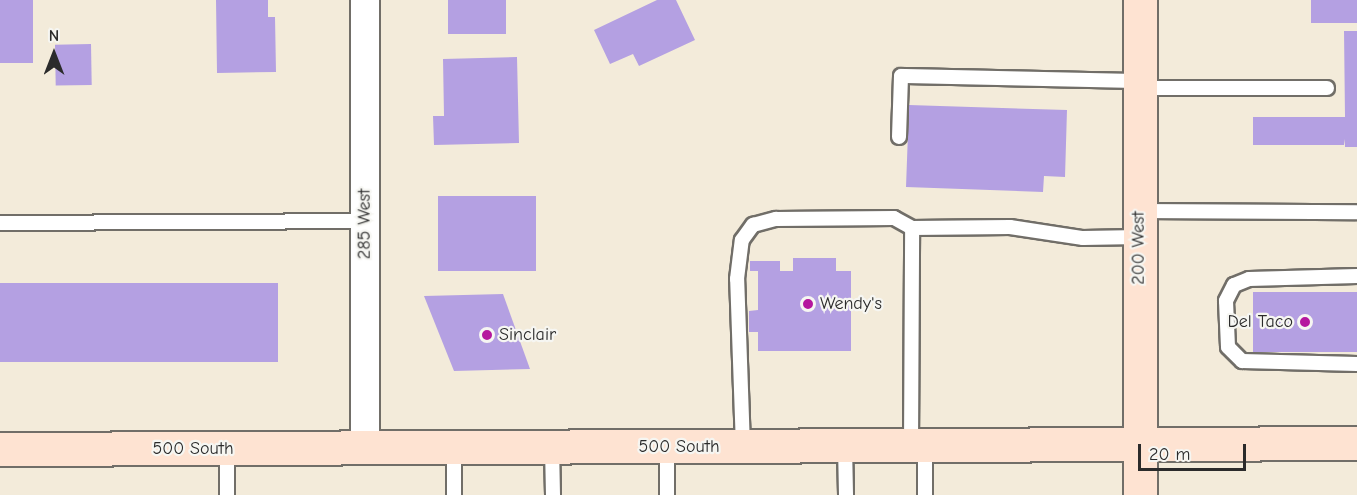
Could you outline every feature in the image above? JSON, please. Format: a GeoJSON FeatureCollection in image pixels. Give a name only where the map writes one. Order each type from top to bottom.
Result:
{"type":"FeatureCollection","features":[{"type":"Feature","properties":{"kind":"main road","name":"200 West"},"geometry":{"type":"LineString","coordinates":[[1140,0],[1140,495]]}},
{"type":"Feature","properties":{"kind":"main road","name":"500 South"},"geometry":{"type":"LineString","coordinates":[[0,449],[1139,446],[1357,443]]}},
{"type":"Feature","properties":{"kind":"street","name":"285 West"},"geometry":{"type":"LineString","coordinates":[[364,0],[365,448]]}},
{"type":"Feature","properties":{"kind":"lane"},"geometry":{"type":"LineString","coordinates":[[899,136],[901,76],[1327,88]]}},
{"type":"Feature","properties":{"kind":"lane"},"geometry":{"type":"LineString","coordinates":[[743,447],[737,279],[742,240],[753,225],[776,219],[894,218],[912,228],[1010,227],[1083,238],[1139,224],[1357,212]]}},
{"type":"Feature","properties":{"kind":"lane"},"geometry":{"type":"LineString","coordinates":[[0,223],[365,221]]}},
{"type":"Feature","properties":{"kind":"lane"},"geometry":{"type":"LineString","coordinates":[[912,228],[918,446],[925,495]]}},
{"type":"Feature","properties":{"kind":"lane"},"geometry":{"type":"LineString","coordinates":[[1357,276],[1249,279],[1234,285],[1226,301],[1228,346],[1242,362],[1357,364]]}},
{"type":"Feature","properties":{"kind":"lane"},"geometry":{"type":"LineString","coordinates":[[845,446],[846,495]]}},
{"type":"Feature","properties":{"kind":"lane"},"geometry":{"type":"LineString","coordinates":[[454,447],[454,495]]}},
{"type":"Feature","properties":{"kind":"lane"},"geometry":{"type":"LineString","coordinates":[[552,447],[553,495]]}},
{"type":"Feature","properties":{"kind":"lane"},"geometry":{"type":"LineString","coordinates":[[666,495],[667,447]]}},
{"type":"Feature","properties":{"kind":"lane"},"geometry":{"type":"LineString","coordinates":[[227,449],[227,495]]}},
{"type":"Feature","properties":{"kind":"building"},"geometry":{"type":"Polygon","coordinates":[[[0,0],[33,0],[33,63],[0,63],[0,0]]]}},
{"type":"Feature","properties":{"kind":"building"},"geometry":{"type":"Polygon","coordinates":[[[216,0],[268,0],[268,17],[275,17],[276,72],[217,73],[216,0]]]}},
{"type":"Feature","properties":{"kind":"building"},"geometry":{"type":"Polygon","coordinates":[[[448,0],[506,0],[506,34],[448,34],[448,0]]]}},
{"type":"Feature","properties":{"kind":"building"},"geometry":{"type":"Polygon","coordinates":[[[657,0],[676,0],[695,40],[639,66],[633,54],[610,64],[594,30],[657,0]]]}},
{"type":"Feature","properties":{"kind":"building"},"geometry":{"type":"Polygon","coordinates":[[[1311,0],[1357,0],[1357,23],[1311,23],[1311,0]]]}},
{"type":"Feature","properties":{"kind":"building"},"geometry":{"type":"Polygon","coordinates":[[[1344,31],[1357,31],[1357,147],[1345,147],[1345,139],[1344,145],[1253,145],[1253,117],[1345,117],[1344,31]]]}},
{"type":"Feature","properties":{"kind":"building"},"geometry":{"type":"Polygon","coordinates":[[[91,44],[92,85],[56,86],[55,45],[91,44]]]}},
{"type":"Feature","properties":{"kind":"building"},"geometry":{"type":"Polygon","coordinates":[[[517,57],[519,143],[434,145],[433,116],[444,116],[443,59],[517,57]]]}},
{"type":"Feature","properties":{"kind":"building"},"geometry":{"type":"Polygon","coordinates":[[[909,105],[1067,110],[1065,177],[1044,176],[1043,192],[906,187],[909,105]]]}},
{"type":"Feature","properties":{"kind":"building"},"geometry":{"type":"Polygon","coordinates":[[[438,196],[536,196],[536,271],[438,271],[438,196]]]}},
{"type":"Feature","properties":{"kind":"building"},"geometry":{"type":"Polygon","coordinates":[[[793,258],[836,258],[836,271],[851,271],[851,351],[758,351],[758,332],[749,332],[749,311],[758,310],[758,271],[750,271],[750,261],[780,261],[780,271],[793,271],[793,258]]]}},
{"type":"Feature","properties":{"kind":"building"},"geometry":{"type":"Polygon","coordinates":[[[0,283],[278,283],[278,362],[0,362],[0,283]]]}},
{"type":"Feature","properties":{"kind":"building","name":"Del Taco"},"geometry":{"type":"Polygon","coordinates":[[[1253,292],[1357,292],[1357,352],[1253,352],[1253,292]]]}},
{"type":"Feature","properties":{"kind":"building"},"geometry":{"type":"Polygon","coordinates":[[[503,294],[530,369],[454,371],[424,296],[503,294]]]}},
{"type":"Feature","properties":{"kind":"place","name":"Wendy's"},"geometry":{"type":"Point","coordinates":[808,304]}},
{"type":"Feature","properties":{"kind":"place","name":"Del Taco"},"geometry":{"type":"Point","coordinates":[1305,322]}},
{"type":"Feature","properties":{"kind":"place","name":"Sinclair"},"geometry":{"type":"Point","coordinates":[487,335]}}]}
